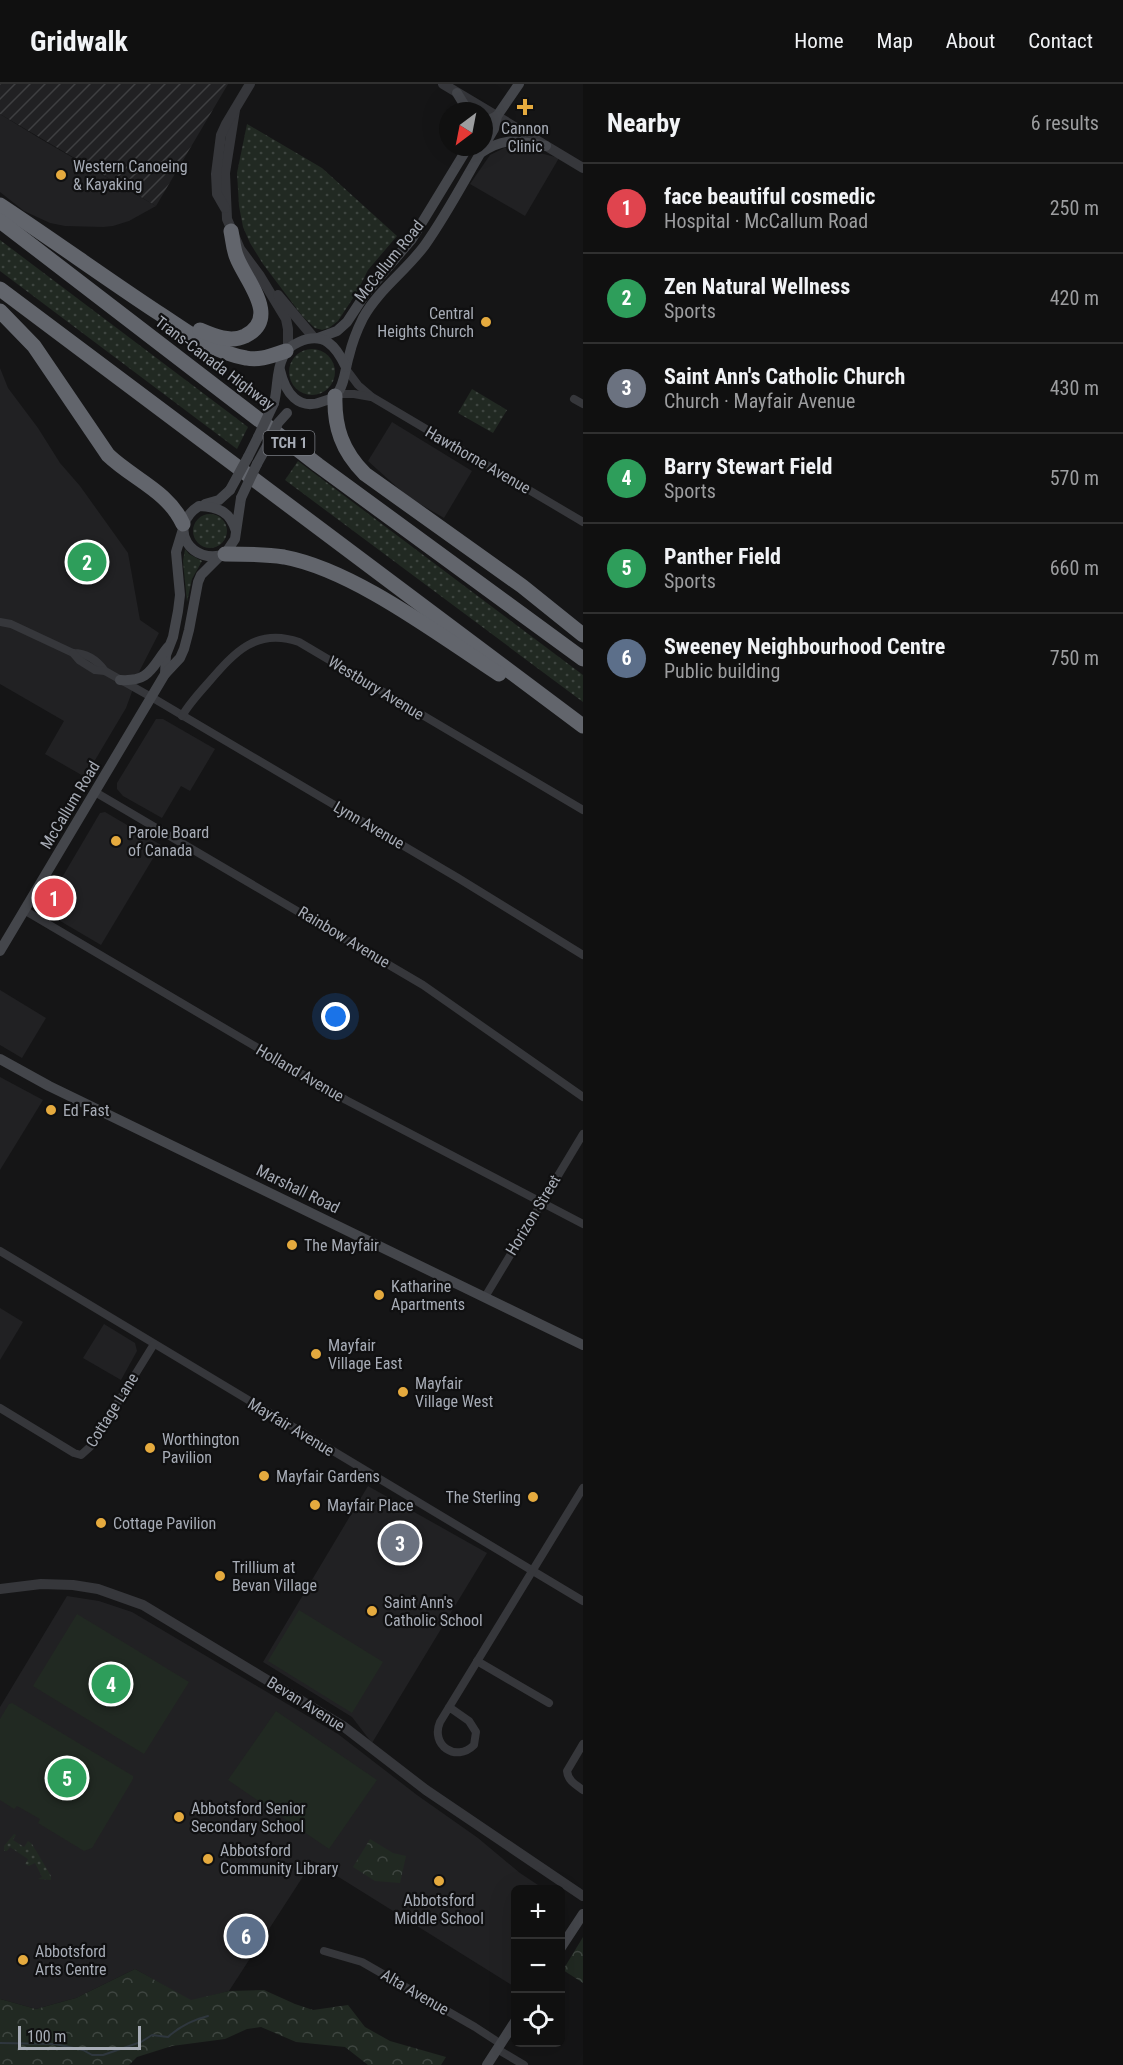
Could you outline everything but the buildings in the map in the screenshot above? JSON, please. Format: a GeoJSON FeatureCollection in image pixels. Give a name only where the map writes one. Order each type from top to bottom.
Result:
{"type":"FeatureCollection","features":[{"type":"Feature","properties":{"kind":"highway"},"geometry":{"type":"LineString","coordinates":[[0,205],[196,338],[229,353],[255,359],[287,350]]}},
{"type":"Feature","properties":{"kind":"highway","name":"Trans-Canada Highway"},"geometry":{"type":"LineString","coordinates":[[0,221],[318,465],[583,659]]}},
{"type":"Feature","properties":{"kind":"highway"},"geometry":{"type":"LineString","coordinates":[[118,287],[142,296],[210,334],[235,339],[248,334],[259,323],[261,308],[254,288],[237,258],[231,231]]}},
{"type":"Feature","properties":{"kind":"highway"},"geometry":{"type":"LineString","coordinates":[[0,289],[583,727]]}},
{"type":"Feature","properties":{"kind":"highway"},"geometry":{"type":"LineString","coordinates":[[0,311],[34,346],[108,455],[123,469],[166,499],[175,509],[183,526]]}},
{"type":"Feature","properties":{"kind":"highway"},"geometry":{"type":"LineString","coordinates":[[336,395],[335,415],[340,440],[365,474],[522,586],[583,635]]}},
{"type":"Feature","properties":{"kind":"highway"},"geometry":{"type":"LineString","coordinates":[[222,555],[248,554],[284,557],[313,565],[339,576],[404,613],[583,727]]}},
{"type":"Feature","properties":{"kind":"main road","name":"McCallum Road"},"geometry":{"type":"LineString","coordinates":[[493,118],[519,84]]}},
{"type":"Feature","properties":{"kind":"main road"},"geometry":{"type":"LineString","coordinates":[[458,93],[463,102]]}},
{"type":"Feature","properties":{"kind":"main road","name":"McCallum Road"},"geometry":{"type":"LineString","coordinates":[[493,131],[496,116]]}},
{"type":"Feature","properties":{"kind":"main road"},"geometry":{"type":"LineString","coordinates":[[493,145],[504,141],[546,146]]}},
{"type":"Feature","properties":{"kind":"main road","name":"McCallum Road"},"geometry":{"type":"LineString","coordinates":[[316,338],[337,331],[347,322],[366,293],[398,258],[424,222],[462,156]]}},
{"type":"Feature","properties":{"kind":"main road","name":"McCallum Road"},"geometry":{"type":"LineString","coordinates":[[346,368],[356,333],[369,308],[426,243],[478,156]]}},
{"type":"Feature","properties":{"kind":"main road"},"geometry":{"type":"LineString","coordinates":[[316,338],[332,345],[338,351],[346,368],[336,395],[320,403],[298,407],[287,413],[278,423],[241,498],[232,546],[222,555],[213,557],[198,553],[187,542],[183,526],[187,515],[198,506],[219,500],[230,490],[274,403],[280,364],[287,350],[305,339],[316,338]]}},
{"type":"Feature","properties":{"kind":"main road"},"geometry":{"type":"LineString","coordinates":[[280,370],[285,389],[292,397],[311,404]]}},
{"type":"Feature","properties":{"kind":"main road"},"geometry":{"type":"LineString","coordinates":[[198,506],[217,507],[225,511],[231,517],[236,531]]}},
{"type":"Feature","properties":{"kind":"main road","name":"McCallum Road"},"geometry":{"type":"LineString","coordinates":[[165,674],[166,655],[180,595],[176,552],[183,526]]}},
{"type":"Feature","properties":{"kind":"main road","name":"McCallum Road"},"geometry":{"type":"LineString","coordinates":[[0,951],[153,698],[165,674],[180,657],[189,630],[198,582],[201,575],[222,555]]}},
{"type":"Feature","properties":{"kind":"main road"},"geometry":{"type":"LineString","coordinates":[[120,680],[142,679],[170,645]]}},
{"type":"Feature","properties":{"kind":"main road","name":"Marshall Road"},"geometry":{"type":"LineString","coordinates":[[0,1059],[49,1086],[583,1346]]}},
{"type":"Feature","properties":{"kind":"main road"},"geometry":{"type":"LineString","coordinates":[[565,1943],[583,1914]]}},
{"type":"Feature","properties":{"kind":"main road"},"geometry":{"type":"LineString","coordinates":[[487,2065],[511,2028]]}},
{"type":"Feature","properties":{"kind":"street"},"geometry":{"type":"LineString","coordinates":[[250,84],[221,135],[216,174],[217,194],[225,208],[231,231],[240,249],[260,276],[286,319],[287,350]]}},
{"type":"Feature","properties":{"kind":"street"},"geometry":{"type":"LineString","coordinates":[[443,84],[583,168]]}},
{"type":"Feature","properties":{"kind":"street"},"geometry":{"type":"LineString","coordinates":[[260,276],[316,338]]}},
{"type":"Feature","properties":{"kind":"street","name":"Hawthorne Avenue"},"geometry":{"type":"LineString","coordinates":[[346,368],[358,385],[372,397],[583,522]]}},
{"type":"Feature","properties":{"kind":"street","name":"Hawthorne Avenue"},"geometry":{"type":"LineString","coordinates":[[336,395],[354,394],[372,397]]}},
{"type":"Feature","properties":{"kind":"street"},"geometry":{"type":"LineString","coordinates":[[574,399],[583,404]]}},
{"type":"Feature","properties":{"kind":"street","name":"Lynn Avenue"},"geometry":{"type":"LineString","coordinates":[[0,622],[11,624],[73,653],[83,653],[99,663],[105,671],[458,878],[583,955]]}},
{"type":"Feature","properties":{"kind":"street","name":"Westbury Avenue"},"geometry":{"type":"LineString","coordinates":[[182,716],[228,660],[245,646],[260,639],[286,638],[299,642],[583,810]]}},
{"type":"Feature","properties":{"kind":"street","name":"Rainbow Avenue"},"geometry":{"type":"LineString","coordinates":[[95,792],[423,985],[583,1097]]}},
{"type":"Feature","properties":{"kind":"street","name":"Holland Avenue"},"geometry":{"type":"LineString","coordinates":[[24,910],[346,1100],[583,1224]]}},
{"type":"Feature","properties":{"kind":"street","name":"Horizon Street"},"geometry":{"type":"LineString","coordinates":[[485,1297],[583,1134]]}},
{"type":"Feature","properties":{"kind":"street","name":"Mayfair Avenue"},"geometry":{"type":"LineString","coordinates":[[0,1251],[583,1601]]}},
{"type":"Feature","properties":{"kind":"street","name":"Cottage Lane"},"geometry":{"type":"LineString","coordinates":[[0,1408],[81,1455],[91,1446],[153,1344]]}},
{"type":"Feature","properties":{"kind":"street"},"geometry":{"type":"LineString","coordinates":[[449,1707],[469,1721],[476,1732],[474,1745],[464,1752],[452,1752],[445,1748],[438,1739],[438,1727],[449,1707],[477,1660],[583,1488]]}},
{"type":"Feature","properties":{"kind":"street","name":"Bevan Avenue"},"geometry":{"type":"LineString","coordinates":[[0,1589],[41,1584],[73,1585],[98,1589],[143,1605],[343,1726],[426,1790],[583,1896]]}},
{"type":"Feature","properties":{"kind":"street"},"geometry":{"type":"LineString","coordinates":[[477,1660],[549,1703]]}},
{"type":"Feature","properties":{"kind":"street"},"geometry":{"type":"LineString","coordinates":[[583,1744],[567,1771],[573,1784],[583,1790]]}},
{"type":"Feature","properties":{"kind":"street","name":"Alta Avenue"},"geometry":{"type":"LineString","coordinates":[[324,1951],[362,1962],[475,2027],[524,2065]]}},
{"type":"Feature","properties":{"kind":"shaded area"},"geometry":{"type":"Polygon","coordinates":[[[0,84],[228,84],[156,206],[0,114],[0,84]]]}},
{"type":"Feature","properties":{"kind":"shaded area"},"geometry":{"type":"Polygon","coordinates":[[[0,114],[156,206],[129,221],[103,227],[65,226],[50,223],[24,211],[0,192],[0,114]]]}},
{"type":"Feature","properties":{"kind":"shaded area"},"geometry":{"type":"Polygon","coordinates":[[[504,148],[521,148],[559,158],[525,216],[470,184],[493,154],[504,148]]]}},
{"type":"Feature","properties":{"kind":"shaded area"},"geometry":{"type":"Polygon","coordinates":[[[0,368],[8,388],[38,428],[60,463],[80,486],[128,553],[140,620],[159,633],[140,670],[126,708],[85,777],[45,754],[64,721],[0,684],[0,368]]]}},
{"type":"Feature","properties":{"kind":"shaded area"},"geometry":{"type":"Polygon","coordinates":[[[392,422],[472,471],[444,518],[408,497],[368,461],[392,422]]]}},
{"type":"Feature","properties":{"kind":"shaded area"},"geometry":{"type":"Polygon","coordinates":[[[156,719],[163,719],[215,749],[190,791],[181,786],[162,818],[123,796],[117,789],[117,783],[156,719]]]}},
{"type":"Feature","properties":{"kind":"shaded area"},"geometry":{"type":"Polygon","coordinates":[[[105,812],[161,845],[101,945],[50,915],[47,903],[100,813],[105,812]]]}},
{"type":"Feature","properties":{"kind":"shaded area"},"geometry":{"type":"Polygon","coordinates":[[[0,990],[46,1018],[22,1058],[0,1045],[0,990]]]}},
{"type":"Feature","properties":{"kind":"shaded area"},"geometry":{"type":"Polygon","coordinates":[[[0,1077],[43,1100],[0,1170],[0,1077]]]}},
{"type":"Feature","properties":{"kind":"shaded area"},"geometry":{"type":"Polygon","coordinates":[[[0,1308],[23,1322],[0,1360],[0,1308]]]}},
{"type":"Feature","properties":{"kind":"shaded area"},"geometry":{"type":"Polygon","coordinates":[[[104,1324],[135,1343],[137,1351],[121,1380],[83,1358],[104,1324]]]}},
{"type":"Feature","properties":{"kind":"shaded area","name":"Saint Ann's Catholic School"},"geometry":{"type":"Polygon","coordinates":[[[368,1486],[487,1553],[372,1743],[352,1717],[263,1662],[368,1486]]]}},
{"type":"Feature","properties":{"kind":"shaded area","name":"Abbotsford Senior Secondary School"},"geometry":{"type":"Polygon","coordinates":[[[67,1596],[99,1601],[132,1612],[338,1734],[538,1885],[511,1885],[511,1985],[313,1861],[229,1991],[191,2001],[135,1969],[76,1998],[36,2009],[0,1999],[0,1707],[67,1596]]]}},
{"type":"Feature","properties":{"kind":"green space"},"geometry":{"type":"Polygon","coordinates":[[[247,124],[322,168],[397,236],[368,270],[338,321],[329,328],[322,330],[315,328],[303,317],[263,264],[243,227],[237,173],[247,124]]]}},
{"type":"Feature","properties":{"kind":"green space"},"geometry":{"type":"Polygon","coordinates":[[[0,240],[248,427],[237,449],[0,271],[0,240]]]}},
{"type":"Feature","properties":{"kind":"green space"},"geometry":{"type":"Polygon","coordinates":[[[312,349],[328,356],[335,372],[328,388],[312,395],[296,388],[289,372],[296,356],[312,349]]]}},
{"type":"Feature","properties":{"kind":"green space"},"geometry":{"type":"Polygon","coordinates":[[[472,389],[507,410],[493,433],[458,413],[472,389]]]}},
{"type":"Feature","properties":{"kind":"green space"},"geometry":{"type":"Polygon","coordinates":[[[298,461],[583,675],[583,702],[285,480],[298,461]]]}},
{"type":"Feature","properties":{"kind":"green space"},"geometry":{"type":"Polygon","coordinates":[[[210,514],[222,519],[227,531],[222,543],[210,548],[198,543],[193,531],[198,519],[210,514]]]}},
{"type":"Feature","properties":{"kind":"green space"},"geometry":{"type":"Polygon","coordinates":[[[185,549],[202,561],[192,579],[187,602],[183,561],[185,549]]]}},
{"type":"Feature","properties":{"kind":"green space"},"geometry":{"type":"Polygon","coordinates":[[[299,1610],[383,1662],[352,1713],[268,1661],[299,1610]]]}},
{"type":"Feature","properties":{"kind":"green space"},"geometry":{"type":"Polygon","coordinates":[[[77,1614],[189,1682],[144,1754],[33,1686],[77,1614]]]}},
{"type":"Feature","properties":{"kind":"green space"},"geometry":{"type":"Polygon","coordinates":[[[12,1703],[133,1776],[92,1848],[84,1851],[38,1823],[40,1819],[17,1806],[14,1809],[0,1800],[0,1719],[12,1703]]]}},
{"type":"Feature","properties":{"kind":"green space"},"geometry":{"type":"Polygon","coordinates":[[[276,1711],[377,1780],[329,1849],[228,1780],[276,1711]]]}},
{"type":"Feature","properties":{"kind":"green space"},"geometry":{"type":"Polygon","coordinates":[[[14,1834],[16,1835],[13,1840],[24,1847],[28,1841],[32,1844],[51,1876],[51,1880],[38,1879],[42,1877],[35,1863],[29,1866],[25,1864],[28,1859],[10,1847],[4,1851],[4,1846],[14,1834]]]}},
{"type":"Feature","properties":{"kind":"green space"},"geometry":{"type":"Polygon","coordinates":[[[370,1839],[393,1853],[406,1856],[400,1883],[375,1881],[353,1867],[370,1839]]]}},
{"type":"Feature","properties":{"kind":"green space"},"geometry":{"type":"Polygon","coordinates":[[[583,1937],[583,1983],[565,1971],[565,1967],[583,1937]]]}},
{"type":"Feature","properties":{"kind":"green space"},"geometry":{"type":"Polygon","coordinates":[[[135,1969],[191,2000],[229,1991],[264,1990],[313,2010],[348,2005],[365,2027],[390,2041],[446,2057],[441,2065],[368,2065],[345,2047],[296,2042],[261,2027],[247,2029],[225,2039],[172,2046],[137,2057],[129,2065],[0,2065],[0,1999],[36,2009],[76,1998],[135,1969]]]}},
{"type":"Feature","properties":{"kind":"waterway"},"geometry":{"type":"LineString","coordinates":[[0,2043],[55,2044],[83,2050],[92,2055],[103,2055],[141,2042],[152,2035],[168,2037],[186,2024],[208,2016]]}},
{"type":"Feature","properties":{"kind":"place","name":"Cannon Clinic"},"geometry":{"type":"Point","coordinates":[525,107]}},
{"type":"Feature","properties":{"kind":"place","name":"Western Canoeing & Kayaking"},"geometry":{"type":"Point","coordinates":[61,175]}},
{"type":"Feature","properties":{"kind":"place","name":"Central Heights Church"},"geometry":{"type":"Point","coordinates":[486,322]}},
{"type":"Feature","properties":{"kind":"place","name":"Zen Natural Wellness"},"geometry":{"type":"Point","coordinates":[87,562]}},
{"type":"Feature","properties":{"kind":"place","name":"Parole Board of Canada"},"geometry":{"type":"Point","coordinates":[116,841]}},
{"type":"Feature","properties":{"kind":"place","name":"face beautiful cosmedic"},"geometry":{"type":"Point","coordinates":[54,898]}},
{"type":"Feature","properties":{"kind":"place","name":"Ed Fast"},"geometry":{"type":"Point","coordinates":[51,1110]}},
{"type":"Feature","properties":{"kind":"place","name":"The Mayfair"},"geometry":{"type":"Point","coordinates":[292,1245]}},
{"type":"Feature","properties":{"kind":"place","name":"Katharine Apartments"},"geometry":{"type":"Point","coordinates":[379,1295]}},
{"type":"Feature","properties":{"kind":"place","name":"Mayfair Village East"},"geometry":{"type":"Point","coordinates":[316,1354]}},
{"type":"Feature","properties":{"kind":"place","name":"Mayfair Village West"},"geometry":{"type":"Point","coordinates":[403,1392]}},
{"type":"Feature","properties":{"kind":"place","name":"Worthington Pavilion"},"geometry":{"type":"Point","coordinates":[150,1448]}},
{"type":"Feature","properties":{"kind":"place","name":"Mayfair Gardens"},"geometry":{"type":"Point","coordinates":[264,1476]}},
{"type":"Feature","properties":{"kind":"place","name":"The Sterling"},"geometry":{"type":"Point","coordinates":[533,1497]}},
{"type":"Feature","properties":{"kind":"place","name":"Mayfair Place"},"geometry":{"type":"Point","coordinates":[315,1505]}},
{"type":"Feature","properties":{"kind":"place","name":"Cottage Pavilion"},"geometry":{"type":"Point","coordinates":[101,1523]}},
{"type":"Feature","properties":{"kind":"place","name":"Saint Ann's Catholic Church"},"geometry":{"type":"Point","coordinates":[400,1543]}},
{"type":"Feature","properties":{"kind":"place","name":"Trillium at Bevan Village"},"geometry":{"type":"Point","coordinates":[220,1576]}},
{"type":"Feature","properties":{"kind":"place","name":"Saint Ann's Catholic School"},"geometry":{"type":"Point","coordinates":[372,1611]}},
{"type":"Feature","properties":{"kind":"place","name":"Barry Stewart Field"},"geometry":{"type":"Point","coordinates":[111,1684]}},
{"type":"Feature","properties":{"kind":"place","name":"Panther Field"},"geometry":{"type":"Point","coordinates":[67,1778]}},
{"type":"Feature","properties":{"kind":"place","name":"Abbotsford Senior Secondary School"},"geometry":{"type":"Point","coordinates":[179,1817]}},
{"type":"Feature","properties":{"kind":"place","name":"Abbotsford Community Library"},"geometry":{"type":"Point","coordinates":[208,1859]}},
{"type":"Feature","properties":{"kind":"place","name":"Abbotsford Middle School"},"geometry":{"type":"Point","coordinates":[439,1881]}},
{"type":"Feature","properties":{"kind":"place","name":"Sweeney Neighbourhood Centre"},"geometry":{"type":"Point","coordinates":[246,1936]}},
{"type":"Feature","properties":{"kind":"place","name":"Abbotsford Arts Centre"},"geometry":{"type":"Point","coordinates":[23,1960]}}]}
